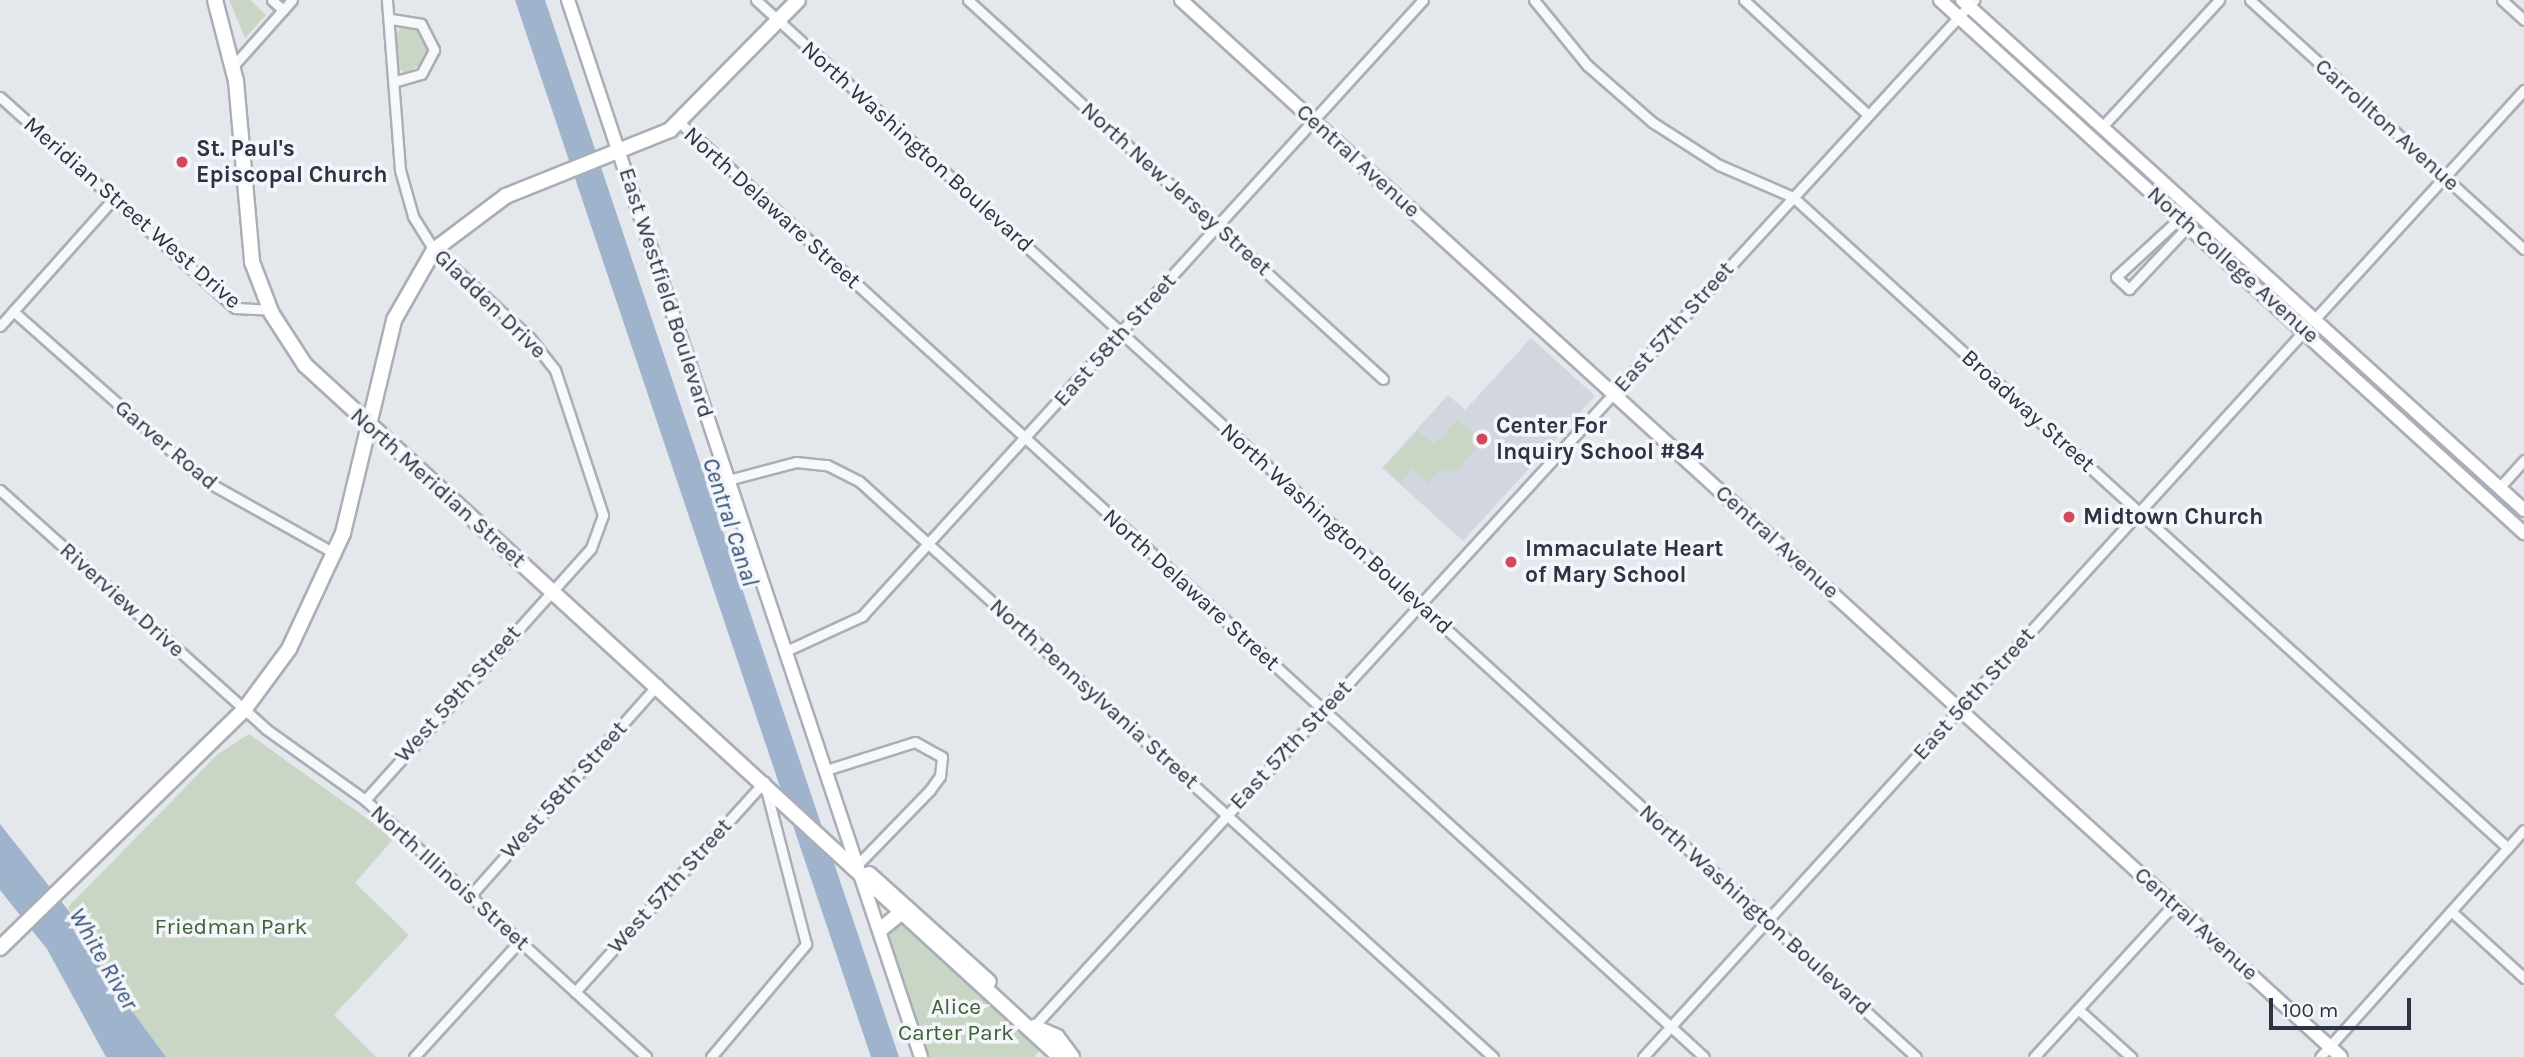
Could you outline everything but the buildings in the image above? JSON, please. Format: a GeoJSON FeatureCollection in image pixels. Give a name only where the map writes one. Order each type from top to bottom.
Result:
{"type":"FeatureCollection","features":[{"type":"Feature","properties":{"kind":"main road","name":"North Meridian Street"},"geometry":{"type":"LineString","coordinates":[[215,0],[234,65],[247,238],[270,310],[305,365],[369,428],[659,684],[834,843],[901,913],[1034,1026],[1060,1057]]}},
{"type":"Feature","properties":{"kind":"main road","name":"East Westfield Boulevard"},"geometry":{"type":"LineString","coordinates":[[568,0],[857,865],[881,929],[921,1057]]}},
{"type":"Feature","properties":{"kind":"main road"},"geometry":{"type":"LineString","coordinates":[[0,948],[244,710],[296,638],[336,554],[394,320],[434,250],[488,205],[562,174],[621,155],[679,122],[775,17],[798,0]]}},
{"type":"Feature","properties":{"kind":"main road","name":"Central Avenue"},"geometry":{"type":"LineString","coordinates":[[1181,0],[2342,1057]]}},
{"type":"Feature","properties":{"kind":"main road","name":"North College Avenue"},"geometry":{"type":"LineString","coordinates":[[1940,0],[2185,221],[2524,510]]}},
{"type":"Feature","properties":{"kind":"main road","name":"North College Avenue"},"geometry":{"type":"LineString","coordinates":[[1968,2],[2524,533]]}},
{"type":"Feature","properties":{"kind":"main road","name":"North Meridian Street"},"geometry":{"type":"LineString","coordinates":[[857,865],[936,928],[996,992]]}},
{"type":"Feature","properties":{"kind":"main road"},"geometry":{"type":"LineString","coordinates":[[881,929],[901,913]]}},
{"type":"Feature","properties":{"kind":"main road","name":"North Meridian Street"},"geometry":{"type":"LineString","coordinates":[[1034,1026],[1056,1037],[1072,1057]]}},
{"type":"Feature","properties":{"kind":"street"},"geometry":{"type":"LineString","coordinates":[[272,0],[283,10]]}},
{"type":"Feature","properties":{"kind":"street"},"geometry":{"type":"LineString","coordinates":[[234,65],[292,0]]}},
{"type":"Feature","properties":{"kind":"street","name":"Gladden Drive"},"geometry":{"type":"LineString","coordinates":[[387,0],[391,19],[404,192],[434,250],[537,344],[568,399],[602,498],[603,520],[591,548],[552,589]]}},
{"type":"Feature","properties":{"kind":"street","name":"North Washington Boulevard"},"geometry":{"type":"LineString","coordinates":[[756,0],[1916,1057]]}},
{"type":"Feature","properties":{"kind":"street","name":"North New Jersey Street"},"geometry":{"type":"LineString","coordinates":[[968,0],[1383,379]]}},
{"type":"Feature","properties":{"kind":"street","name":"East 58th Street"},"geometry":{"type":"LineString","coordinates":[[786,651],[862,616],[1423,0]]}},
{"type":"Feature","properties":{"kind":"street","name":"Broadway Street"},"geometry":{"type":"LineString","coordinates":[[1534,0],[1587,65],[1652,122],[1719,165],[1793,197],[2508,848]]}},
{"type":"Feature","properties":{"kind":"street"},"geometry":{"type":"LineString","coordinates":[[1744,0],[1868,115]]}},
{"type":"Feature","properties":{"kind":"street"},"geometry":{"type":"LineString","coordinates":[[2101,128],[2219,0]]}},
{"type":"Feature","properties":{"kind":"street","name":"Carrollton Avenue"},"geometry":{"type":"LineString","coordinates":[[2250,0],[2524,249]]}},
{"type":"Feature","properties":{"kind":"street"},"geometry":{"type":"LineString","coordinates":[[2502,0],[2524,20]]}},
{"type":"Feature","properties":{"kind":"street","name":"East 57th Street"},"geometry":{"type":"LineString","coordinates":[[1034,1026],[1958,17],[1968,2]]}},
{"type":"Feature","properties":{"kind":"street"},"geometry":{"type":"LineString","coordinates":[[391,19],[421,24],[434,50],[421,74],[396,81]]}},
{"type":"Feature","properties":{"kind":"street","name":"East 56th Street"},"geometry":{"type":"LineString","coordinates":[[1643,1057],[2524,90]]}},
{"type":"Feature","properties":{"kind":"street","name":"Meridian Street West Drive"},"geometry":{"type":"LineString","coordinates":[[0,97],[238,309],[270,310]]}},
{"type":"Feature","properties":{"kind":"street","name":"North Delaware Street"},"geometry":{"type":"LineString","coordinates":[[679,122],[1704,1057]]}},
{"type":"Feature","properties":{"kind":"street"},"geometry":{"type":"LineString","coordinates":[[0,326],[113,199]]}},
{"type":"Feature","properties":{"kind":"street"},"geometry":{"type":"LineString","coordinates":[[2185,221],[2173,242],[2129,289],[2116,277],[2154,236],[2165,234],[2185,221]]}},
{"type":"Feature","properties":{"kind":"street","name":"Garver Road"},"geometry":{"type":"LineString","coordinates":[[13,311],[204,480],[336,554]]}},
{"type":"Feature","properties":{"kind":"street"},"geometry":{"type":"LineString","coordinates":[[2499,488],[2524,460]]}},
{"type":"Feature","properties":{"kind":"street","name":"North Pennsylvania Street"},"geometry":{"type":"LineString","coordinates":[[728,480],[787,463],[831,467],[862,484],[1493,1057]]}},
{"type":"Feature","properties":{"kind":"street","name":"Riverview Drive"},"geometry":{"type":"LineString","coordinates":[[0,490],[244,710]]}},
{"type":"Feature","properties":{"kind":"street","name":"West 59th Street"},"geometry":{"type":"LineString","coordinates":[[365,800],[552,589]]}},
{"type":"Feature","properties":{"kind":"street","name":"West 58th Street"},"geometry":{"type":"LineString","coordinates":[[470,895],[659,684]]}},
{"type":"Feature","properties":{"kind":"street","name":"North Illinois Street"},"geometry":{"type":"LineString","coordinates":[[244,710],[365,800],[646,1057]]}},
{"type":"Feature","properties":{"kind":"street"},"geometry":{"type":"LineString","coordinates":[[826,770],[915,742],[942,757],[940,776],[930,790],[857,865]]}},
{"type":"Feature","properties":{"kind":"street"},"geometry":{"type":"LineString","coordinates":[[711,1057],[806,944],[765,780]]}},
{"type":"Feature","properties":{"kind":"street","name":"West 57th Street"},"geometry":{"type":"LineString","coordinates":[[575,992],[765,780]]}},
{"type":"Feature","properties":{"kind":"street"},"geometry":{"type":"LineString","coordinates":[[2319,1057],[2524,830]]}},
{"type":"Feature","properties":{"kind":"street"},"geometry":{"type":"LineString","coordinates":[[2034,1057],[2174,904]]}},
{"type":"Feature","properties":{"kind":"street"},"geometry":{"type":"LineString","coordinates":[[2451,911],[2524,978]]}},
{"type":"Feature","properties":{"kind":"street"},"geometry":{"type":"LineString","coordinates":[[414,1057],[520,941]]}},
{"type":"Feature","properties":{"kind":"street"},"geometry":{"type":"LineString","coordinates":[[2078,1009],[2131,1057]]}},
{"type":"Feature","properties":{"kind":"shaded area","name":"Center For Inquiry School #84"},"geometry":{"type":"Polygon","coordinates":[[[1531,338],[1595,396],[1463,541],[1382,468],[1448,395],[1465,410],[1531,338]]]}},
{"type":"Feature","properties":{"kind":"green space"},"geometry":{"type":"Polygon","coordinates":[[[229,0],[250,0],[266,15],[245,38],[229,0]]]}},
{"type":"Feature","properties":{"kind":"green space"},"geometry":{"type":"Polygon","coordinates":[[[402,25],[422,33],[428,48],[423,63],[405,74],[399,68],[396,36],[402,25]]]}},
{"type":"Feature","properties":{"kind":"green space"},"geometry":{"type":"Polygon","coordinates":[[[1458,420],[1482,442],[1456,471],[1439,471],[1428,483],[1412,469],[1400,482],[1384,467],[1418,431],[1434,445],[1458,420]]]}},
{"type":"Feature","properties":{"kind":"green space","name":"Friedman Park"},"geometry":{"type":"Polygon","coordinates":[[[249,734],[394,838],[355,883],[409,935],[334,1015],[376,1057],[166,1057],[102,970],[68,907],[218,754],[249,734]]]}},
{"type":"Feature","properties":{"kind":"green space","name":"Alice Carter Park"},"geometry":{"type":"Polygon","coordinates":[[[900,920],[1041,1049],[1034,1057],[928,1057],[888,933],[900,920]]]}},
{"type":"Feature","properties":{"kind":"water","name":"Central Canal"},"geometry":{"type":"Polygon","coordinates":[[[515,0],[545,0],[899,1057],[871,1057],[515,0]]]}},
{"type":"Feature","properties":{"kind":"water"},"geometry":{"type":"Polygon","coordinates":[[[0,824],[83,929],[102,970],[166,1057],[106,1057],[47,949],[0,890],[0,824]]]}},
{"type":"Feature","properties":{"kind":"place","name":"St. Paul's Episcopal Church"},"geometry":{"type":"Point","coordinates":[182,162]}},
{"type":"Feature","properties":{"kind":"place","name":"Center For Inquiry School #84"},"geometry":{"type":"Point","coordinates":[1482,439]}},
{"type":"Feature","properties":{"kind":"place","name":"Midtown Church"},"geometry":{"type":"Point","coordinates":[2069,517]}},
{"type":"Feature","properties":{"kind":"place","name":"Immaculate Heart of Mary School"},"geometry":{"type":"Point","coordinates":[1511,562]}},
{"type":"Feature","properties":{"kind":"water label","name":"White River"},"geometry":{"type":"Point","coordinates":[103,959]}}]}
